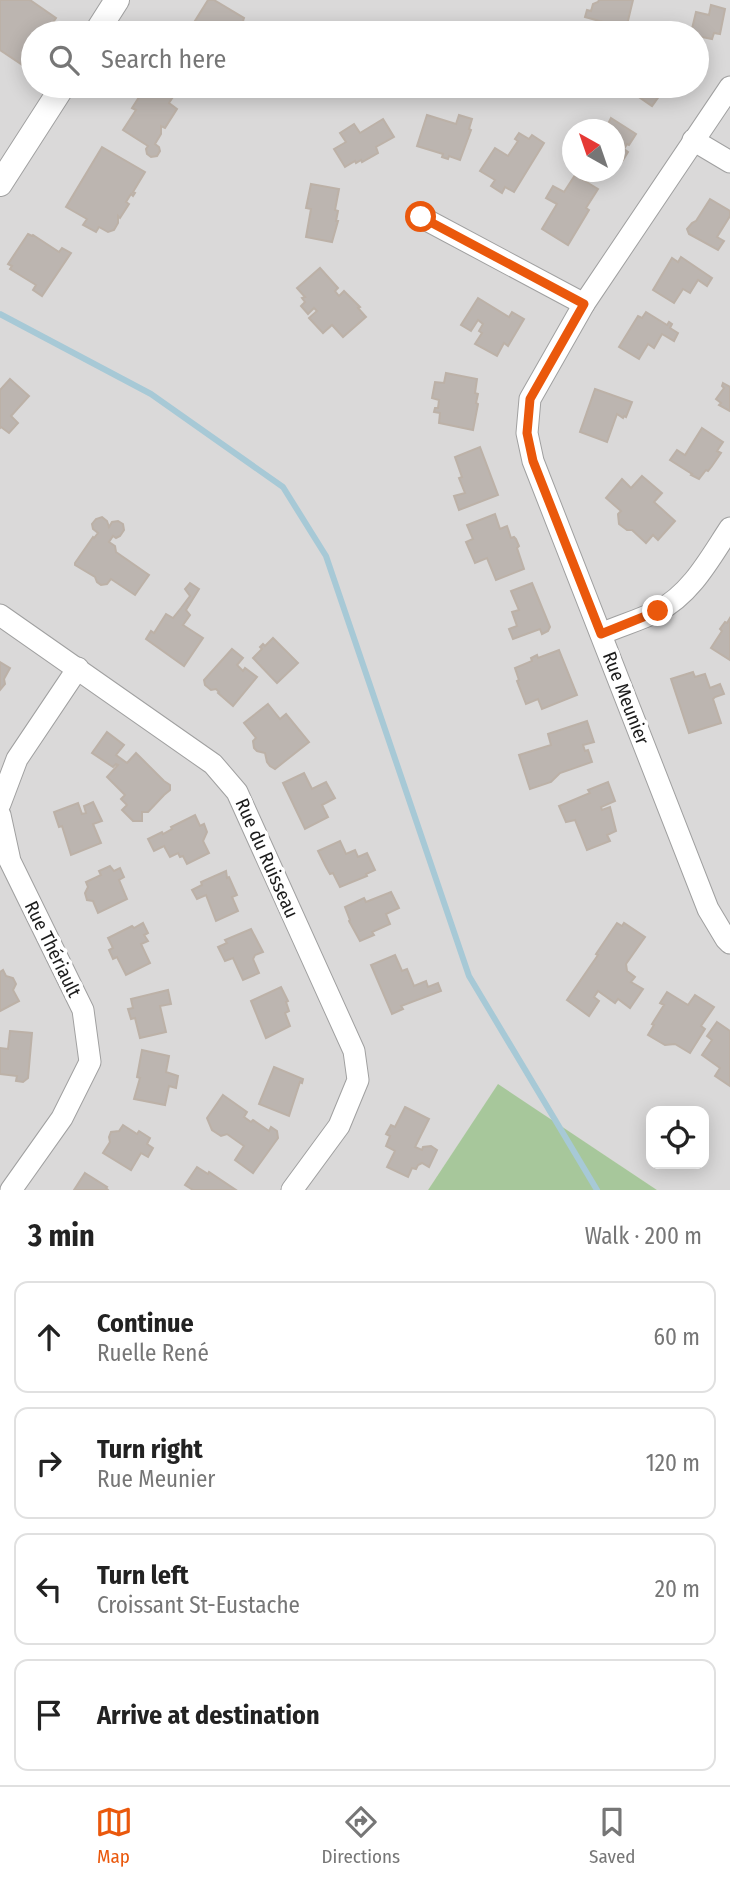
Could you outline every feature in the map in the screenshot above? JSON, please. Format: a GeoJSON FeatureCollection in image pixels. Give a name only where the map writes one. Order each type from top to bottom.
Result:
{"type":"FeatureCollection","features":[{"type":"Feature","properties":{"kind":"street"},"geometry":{"type":"LineString","coordinates":[[104,21],[117,0]]}},
{"type":"Feature","properties":{"kind":"street","name":"Rue Meunier"},"geometry":{"type":"LineString","coordinates":[[729,939],[708,909],[533,461],[527,433],[530,399],[584,304],[730,87]]}},
{"type":"Feature","properties":{"kind":"street"},"geometry":{"type":"LineString","coordinates":[[0,184],[55,98]]}},
{"type":"Feature","properties":{"kind":"street"},"geometry":{"type":"LineString","coordinates":[[693,140],[730,162]]}},
{"type":"Feature","properties":{"kind":"street"},"geometry":{"type":"LineString","coordinates":[[421,217],[584,304]]}},
{"type":"Feature","properties":{"kind":"street"},"geometry":{"type":"LineString","coordinates":[[601,634],[658,611],[680,596],[700,574],[730,528]]}},
{"type":"Feature","properties":{"kind":"street","name":"Rue du Ruisseau"},"geometry":{"type":"LineString","coordinates":[[0,615],[213,764],[237,792],[354,1051],[358,1080],[339,1126],[292,1190]]}},
{"type":"Feature","properties":{"kind":"street"},"geometry":{"type":"LineString","coordinates":[[0,804],[16,759],[78,668]]}},
{"type":"Feature","properties":{"kind":"street","name":"Rue Thériault"},"geometry":{"type":"LineString","coordinates":[[0,815],[10,861],[83,1010],[90,1062],[62,1118],[11,1190]]}},
{"type":"Feature","properties":{"kind":"shaded area"},"geometry":{"type":"Polygon","coordinates":[[[0,0],[730,0],[730,1190],[657,1190],[498,1085],[428,1190],[0,1190],[0,0]]]}},
{"type":"Feature","properties":{"kind":"green space"},"geometry":{"type":"Polygon","coordinates":[[[498,1084],[657,1190],[428,1190],[498,1084]]]}},
{"type":"Feature","properties":{"kind":"building"},"geometry":{"type":"Polygon","coordinates":[[[0,0],[30,0],[56,18],[54,21],[21,21],[21,64],[0,50],[0,0]]]}},
{"type":"Feature","properties":{"kind":"building"},"geometry":{"type":"Polygon","coordinates":[[[208,0],[214,0],[244,18],[243,21],[195,21],[208,0]]]}},
{"type":"Feature","properties":{"kind":"building"},"geometry":{"type":"Polygon","coordinates":[[[633,0],[628,21],[600,21],[585,17],[587,10],[591,11],[593,4],[633,0]]]}},
{"type":"Feature","properties":{"kind":"building"},"geometry":{"type":"Polygon","coordinates":[[[711,5],[725,9],[720,34],[714,33],[712,39],[709,38],[709,21],[694,21],[696,12],[709,15],[711,5]]]}},
{"type":"Feature","properties":{"kind":"building"},"geometry":{"type":"Polygon","coordinates":[[[138,98],[172,98],[169,103],[177,109],[165,128],[161,126],[161,134],[155,144],[160,151],[157,156],[151,157],[147,154],[148,146],[123,130],[136,110],[132,108],[138,98]]]}},
{"type":"Feature","properties":{"kind":"building"},"geometry":{"type":"Polygon","coordinates":[[[640,98],[658,98],[652,106],[640,98]]]}},
{"type":"Feature","properties":{"kind":"building"},"geometry":{"type":"Polygon","coordinates":[[[427,115],[456,124],[459,115],[472,119],[471,130],[460,160],[449,156],[448,159],[442,157],[443,154],[417,146],[427,115]]]}},
{"type":"Feature","properties":{"kind":"building"},"geometry":{"type":"Polygon","coordinates":[[[383,119],[394,137],[376,147],[378,153],[345,167],[334,149],[346,142],[340,133],[354,124],[360,133],[383,119]]]}},
{"type":"Feature","properties":{"kind":"building"},"geometry":{"type":"Polygon","coordinates":[[[625,127],[636,134],[629,145],[625,147],[625,127]]]}},
{"type":"Feature","properties":{"kind":"building"},"geometry":{"type":"Polygon","coordinates":[[[519,133],[529,139],[532,135],[544,143],[514,192],[505,187],[502,193],[491,186],[495,180],[480,171],[495,148],[508,156],[518,141],[515,139],[519,133]]]}},
{"type":"Feature","properties":{"kind":"building"},"geometry":{"type":"Polygon","coordinates":[[[102,147],[145,172],[133,192],[135,193],[133,196],[131,194],[126,202],[129,204],[120,218],[118,216],[114,230],[108,232],[99,227],[96,232],[83,225],[87,219],[66,207],[102,147]]]}},
{"type":"Feature","properties":{"kind":"building"},"geometry":{"type":"Polygon","coordinates":[[[570,182],[586,182],[598,189],[568,245],[542,229],[557,204],[546,198],[553,186],[564,192],[570,182]]]}},
{"type":"Feature","properties":{"kind":"building"},"geometry":{"type":"Polygon","coordinates":[[[311,184],[339,189],[335,210],[338,211],[338,221],[332,242],[306,237],[311,209],[306,208],[311,184]]]}},
{"type":"Feature","properties":{"kind":"building"},"geometry":{"type":"Polygon","coordinates":[[[710,199],[730,211],[730,216],[717,237],[724,241],[718,250],[689,234],[687,229],[696,221],[710,199]]]}},
{"type":"Feature","properties":{"kind":"building"},"geometry":{"type":"Polygon","coordinates":[[[28,234],[59,252],[62,248],[71,253],[42,296],[33,290],[36,285],[10,269],[12,266],[8,264],[28,234]]]}},
{"type":"Feature","properties":{"kind":"building"},"geometry":{"type":"Polygon","coordinates":[[[681,257],[712,278],[707,286],[698,280],[690,293],[683,289],[674,303],[653,290],[672,258],[678,262],[681,257]]]}},
{"type":"Feature","properties":{"kind":"building"},"geometry":{"type":"Polygon","coordinates":[[[320,268],[338,288],[335,291],[339,296],[344,291],[366,317],[343,337],[332,325],[323,333],[309,318],[317,311],[314,308],[308,314],[301,306],[305,302],[302,298],[305,297],[297,288],[320,268]]]}},
{"type":"Feature","properties":{"kind":"building"},"geometry":{"type":"Polygon","coordinates":[[[478,298],[509,317],[512,312],[524,319],[508,346],[504,343],[497,356],[475,344],[482,333],[479,331],[483,324],[478,320],[471,331],[461,325],[478,298]]]}},
{"type":"Feature","properties":{"kind":"building"},"geometry":{"type":"Polygon","coordinates":[[[646,312],[667,325],[669,322],[672,324],[670,328],[678,333],[674,341],[662,334],[654,348],[648,344],[639,359],[619,347],[638,316],[642,318],[646,312]]]}},
{"type":"Feature","properties":{"kind":"building"},"geometry":{"type":"Polygon","coordinates":[[[446,373],[477,379],[475,393],[478,394],[478,404],[473,430],[439,423],[440,413],[434,412],[435,408],[438,408],[439,400],[432,398],[435,382],[444,383],[446,373]]]}},
{"type":"Feature","properties":{"kind":"building"},"geometry":{"type":"Polygon","coordinates":[[[10,379],[29,396],[11,416],[18,423],[9,433],[0,428],[0,390],[10,379]]]}},
{"type":"Feature","properties":{"kind":"building"},"geometry":{"type":"Polygon","coordinates":[[[723,383],[730,387],[730,411],[719,405],[721,403],[716,399],[724,388],[723,383]]]}},
{"type":"Feature","properties":{"kind":"building"},"geometry":{"type":"Polygon","coordinates":[[[595,389],[632,402],[626,417],[617,414],[607,442],[580,432],[595,389]]]}},
{"type":"Feature","properties":{"kind":"building"},"geometry":{"type":"Polygon","coordinates":[[[702,428],[723,442],[717,451],[721,453],[699,479],[670,460],[677,450],[685,455],[702,428]]]}},
{"type":"Feature","properties":{"kind":"building"},"geometry":{"type":"Polygon","coordinates":[[[480,447],[498,495],[459,510],[454,496],[465,493],[455,457],[480,447]]]}},
{"type":"Feature","properties":{"kind":"building"},"geometry":{"type":"Polygon","coordinates":[[[642,476],[662,493],[654,502],[675,521],[658,540],[653,535],[646,543],[632,530],[619,524],[618,514],[621,511],[606,498],[622,479],[631,488],[642,476]]]}},
{"type":"Feature","properties":{"kind":"building"},"geometry":{"type":"Polygon","coordinates":[[[495,514],[500,529],[507,526],[511,538],[516,539],[524,569],[496,580],[487,558],[475,563],[466,542],[473,539],[467,525],[495,514]]]}},
{"type":"Feature","properties":{"kind":"building"},"geometry":{"type":"Polygon","coordinates":[[[102,517],[109,527],[112,522],[123,524],[124,530],[120,536],[113,536],[109,542],[115,546],[116,552],[149,575],[135,595],[111,579],[107,584],[101,585],[95,577],[75,565],[98,533],[92,524],[102,517]]]}},
{"type":"Feature","properties":{"kind":"building"},"geometry":{"type":"Polygon","coordinates":[[[190,583],[199,589],[186,610],[190,615],[183,625],[203,638],[184,666],[146,639],[151,631],[154,633],[166,614],[173,618],[181,608],[190,596],[185,589],[190,583]]]}},
{"type":"Feature","properties":{"kind":"building"},"geometry":{"type":"Polygon","coordinates":[[[532,583],[550,627],[542,634],[540,629],[513,639],[509,629],[517,626],[512,612],[519,610],[511,591],[532,583]]]}},
{"type":"Feature","properties":{"kind":"building"},"geometry":{"type":"Polygon","coordinates":[[[730,618],[730,660],[711,648],[722,631],[720,629],[730,618]]]}},
{"type":"Feature","properties":{"kind":"building"},"geometry":{"type":"Polygon","coordinates":[[[273,638],[298,663],[277,683],[253,658],[263,644],[265,646],[273,638]]]}},
{"type":"Feature","properties":{"kind":"building"},"geometry":{"type":"Polygon","coordinates":[[[232,649],[243,658],[237,665],[257,677],[233,706],[216,689],[211,690],[205,685],[204,680],[232,649]]]}},
{"type":"Feature","properties":{"kind":"building"},"geometry":{"type":"Polygon","coordinates":[[[559,650],[577,695],[542,709],[538,699],[526,704],[515,668],[532,661],[531,658],[537,655],[538,658],[559,650]]]}},
{"type":"Feature","properties":{"kind":"building"},"geometry":{"type":"Polygon","coordinates":[[[0,662],[10,668],[0,690],[0,662]]]}},
{"type":"Feature","properties":{"kind":"building"},"geometry":{"type":"Polygon","coordinates":[[[693,672],[695,677],[705,674],[710,688],[720,684],[724,694],[713,699],[721,723],[689,733],[671,679],[693,672]]]}},
{"type":"Feature","properties":{"kind":"building"},"geometry":{"type":"Polygon","coordinates":[[[268,704],[280,719],[286,714],[309,742],[275,769],[267,762],[265,753],[254,748],[253,741],[256,738],[244,723],[268,704]]]}},
{"type":"Feature","properties":{"kind":"building"},"geometry":{"type":"Polygon","coordinates":[[[587,721],[594,742],[583,745],[592,762],[560,773],[551,782],[530,789],[519,755],[551,745],[548,734],[587,721]]]}},
{"type":"Feature","properties":{"kind":"building"},"geometry":{"type":"Polygon","coordinates":[[[107,732],[124,745],[116,755],[127,763],[136,753],[170,785],[170,790],[148,812],[142,812],[142,821],[133,821],[122,810],[127,805],[121,799],[125,795],[107,777],[118,765],[113,767],[92,753],[107,732]]]}},
{"type":"Feature","properties":{"kind":"building"},"geometry":{"type":"Polygon","coordinates":[[[304,773],[312,789],[326,782],[335,798],[322,805],[328,817],[305,829],[283,783],[304,773]]]}},
{"type":"Feature","properties":{"kind":"building"},"geometry":{"type":"Polygon","coordinates":[[[608,782],[615,801],[601,807],[602,810],[610,807],[616,831],[607,835],[610,841],[587,850],[575,820],[566,822],[559,806],[608,782]]]}},
{"type":"Feature","properties":{"kind":"building"},"geometry":{"type":"Polygon","coordinates":[[[93,802],[102,821],[93,824],[101,843],[71,855],[62,826],[59,827],[54,812],[78,803],[82,814],[86,813],[84,806],[93,802]]]}},
{"type":"Feature","properties":{"kind":"building"},"geometry":{"type":"Polygon","coordinates":[[[195,815],[200,826],[204,824],[207,832],[203,841],[209,853],[187,864],[178,853],[170,857],[164,846],[154,851],[148,839],[162,832],[163,834],[195,815]]]}},
{"type":"Feature","properties":{"kind":"building"},"geometry":{"type":"Polygon","coordinates":[[[340,841],[346,854],[355,850],[358,857],[367,853],[375,870],[340,887],[318,851],[340,841]]]}},
{"type":"Feature","properties":{"kind":"building"},"geometry":{"type":"Polygon","coordinates":[[[110,866],[114,871],[120,868],[124,877],[119,880],[127,899],[98,913],[93,901],[87,900],[86,882],[101,875],[99,871],[110,866]]]}},
{"type":"Feature","properties":{"kind":"building"},"geometry":{"type":"Polygon","coordinates":[[[226,871],[237,895],[232,897],[238,911],[216,921],[206,895],[197,899],[192,890],[202,885],[201,882],[226,871]]]}},
{"type":"Feature","properties":{"kind":"building"},"geometry":{"type":"Polygon","coordinates":[[[391,892],[399,908],[386,914],[390,924],[360,941],[345,907],[364,898],[366,902],[391,892]]]}},
{"type":"Feature","properties":{"kind":"building"},"geometry":{"type":"Polygon","coordinates":[[[143,923],[148,933],[144,935],[148,941],[141,944],[150,963],[126,975],[117,957],[113,959],[109,950],[113,948],[108,938],[143,923]]]}},
{"type":"Feature","properties":{"kind":"building"},"geometry":{"type":"Polygon","coordinates":[[[617,923],[622,926],[624,923],[645,937],[626,964],[627,971],[635,977],[631,982],[643,989],[630,1008],[618,999],[615,1003],[598,991],[594,997],[599,1001],[589,1016],[567,1000],[617,923]]]}},
{"type":"Feature","properties":{"kind":"building"},"geometry":{"type":"Polygon","coordinates":[[[251,929],[263,952],[255,955],[253,959],[259,973],[243,980],[233,958],[225,961],[218,947],[227,943],[225,940],[251,929]]]}},
{"type":"Feature","properties":{"kind":"building"},"geometry":{"type":"Polygon","coordinates":[[[395,955],[402,971],[407,969],[414,986],[426,981],[428,987],[438,983],[441,991],[401,1006],[403,1009],[392,1014],[371,965],[395,955]]]}},
{"type":"Feature","properties":{"kind":"building"},"geometry":{"type":"Polygon","coordinates":[[[3,970],[6,976],[13,978],[16,984],[13,990],[19,1001],[0,1011],[0,972],[3,970]]]}},
{"type":"Feature","properties":{"kind":"building"},"geometry":{"type":"Polygon","coordinates":[[[281,987],[288,1001],[289,1011],[285,1013],[290,1026],[266,1038],[251,1001],[281,987]]]}},
{"type":"Feature","properties":{"kind":"building"},"geometry":{"type":"Polygon","coordinates":[[[168,990],[171,1004],[160,1006],[166,1032],[140,1038],[135,1018],[131,1019],[128,1009],[133,1008],[131,999],[168,990]]]}},
{"type":"Feature","properties":{"kind":"building"},"geometry":{"type":"Polygon","coordinates":[[[667,992],[688,1005],[695,995],[714,1007],[701,1026],[705,1029],[690,1053],[675,1044],[665,1045],[648,1035],[664,1005],[660,1003],[667,992]]]}},
{"type":"Feature","properties":{"kind":"building"},"geometry":{"type":"Polygon","coordinates":[[[717,1022],[730,1031],[730,1086],[715,1076],[720,1068],[702,1055],[712,1040],[707,1036],[717,1022]]]}},
{"type":"Feature","properties":{"kind":"building"},"geometry":{"type":"Polygon","coordinates":[[[10,1031],[32,1033],[28,1078],[23,1082],[16,1081],[17,1076],[0,1074],[0,1048],[8,1049],[10,1031]]]}},
{"type":"Feature","properties":{"kind":"building"},"geometry":{"type":"Polygon","coordinates":[[[142,1050],[169,1056],[166,1072],[178,1076],[176,1088],[169,1086],[165,1105],[134,1099],[140,1078],[137,1077],[142,1050]]]}},
{"type":"Feature","properties":{"kind":"building"},"geometry":{"type":"Polygon","coordinates":[[[274,1067],[303,1079],[289,1116],[259,1104],[274,1067]]]}},
{"type":"Feature","properties":{"kind":"building"},"geometry":{"type":"Polygon","coordinates":[[[223,1095],[247,1112],[244,1117],[251,1122],[253,1120],[269,1131],[271,1127],[277,1131],[278,1138],[253,1173],[235,1160],[244,1146],[227,1134],[221,1136],[212,1130],[207,1118],[223,1095]]]}},
{"type":"Feature","properties":{"kind":"building"},"geometry":{"type":"Polygon","coordinates":[[[405,1107],[429,1119],[415,1147],[422,1150],[423,1147],[431,1146],[437,1150],[429,1167],[422,1163],[416,1169],[412,1168],[408,1177],[387,1167],[395,1151],[386,1146],[390,1136],[386,1134],[391,1125],[395,1127],[405,1107]]]}},
{"type":"Feature","properties":{"kind":"building"},"geometry":{"type":"Polygon","coordinates":[[[123,1125],[150,1138],[147,1144],[153,1148],[148,1157],[141,1153],[131,1170],[103,1153],[110,1142],[111,1132],[119,1131],[123,1125]]]}},
{"type":"Feature","properties":{"kind":"building"},"geometry":{"type":"Polygon","coordinates":[[[197,1167],[236,1190],[193,1190],[185,1185],[197,1167]]]}},
{"type":"Feature","properties":{"kind":"building"},"geometry":{"type":"Polygon","coordinates":[[[85,1173],[107,1187],[108,1190],[74,1190],[85,1173]]]}},
{"type":"Feature","properties":{"kind":"waterway"},"geometry":{"type":"LineString","coordinates":[[0,314],[151,394],[283,487],[326,556],[469,976],[597,1190]]}},
{"type":"Feature","properties":{"kind":"route"},"geometry":{"type":"LineString","coordinates":[[421,217],[584,304],[530,399],[527,433],[533,461],[601,634],[658,611]]}}]}
